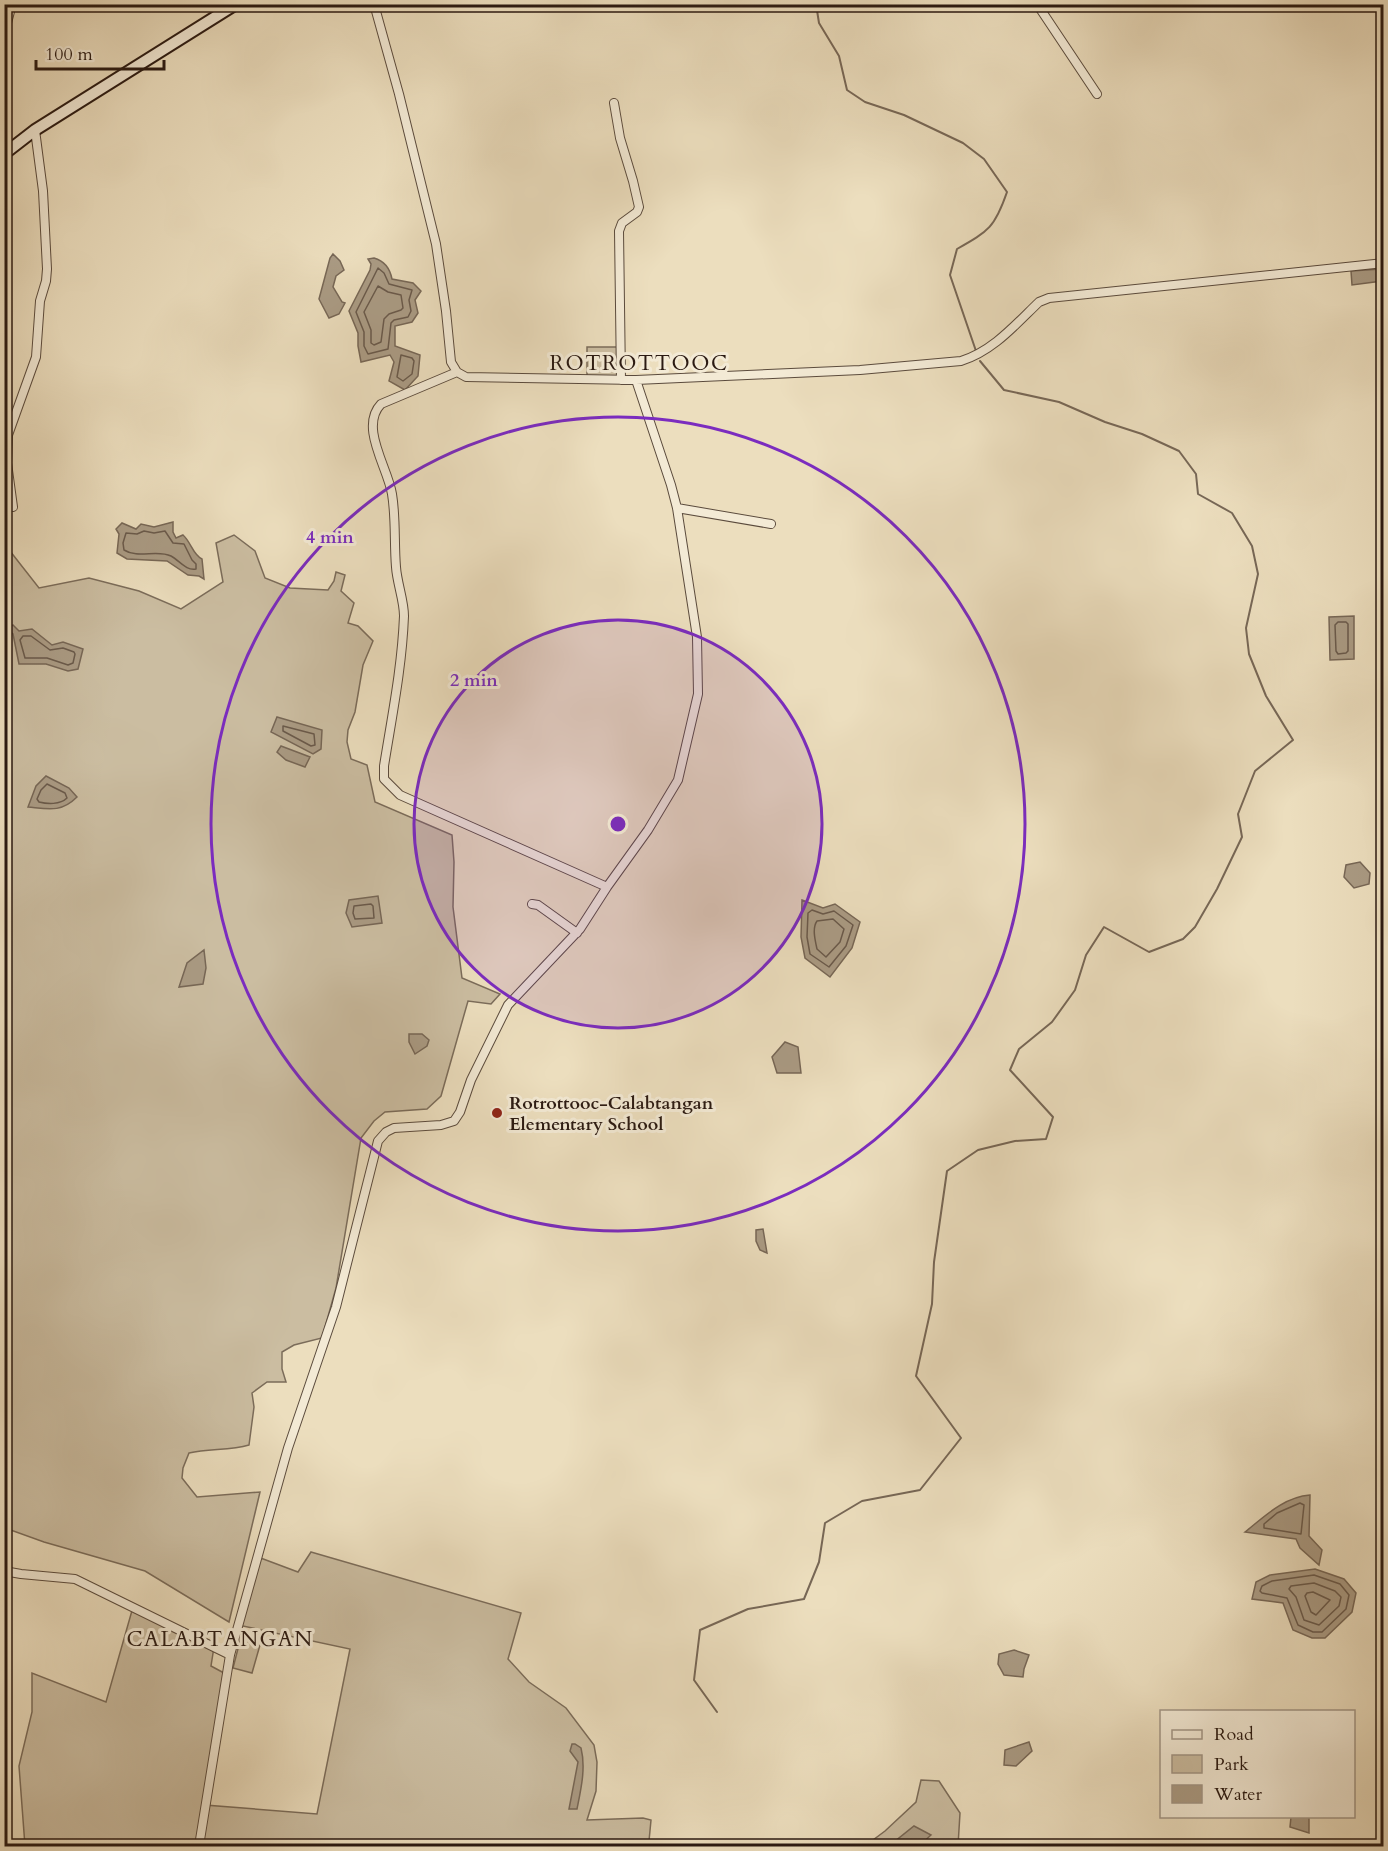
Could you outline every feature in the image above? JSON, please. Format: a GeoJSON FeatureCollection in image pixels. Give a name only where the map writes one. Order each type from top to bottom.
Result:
{"type":"FeatureCollection","features":[{"type":"Feature","properties":{"kind":"main road"},"geometry":{"type":"LineString","coordinates":[[4,154],[35,130],[236,4]]}},
{"type":"Feature","properties":{"kind":"street"},"geometry":{"type":"LineString","coordinates":[[4,76],[7,23],[12,4]]}},
{"type":"Feature","properties":{"kind":"street"},"geometry":{"type":"LineString","coordinates":[[374,4],[436,244],[451,362],[457,372],[466,376],[636,380],[860,370],[961,361],[977,356],[991,347],[1039,302],[1049,298],[1383,263]]}},
{"type":"Feature","properties":{"kind":"street"},"geometry":{"type":"LineString","coordinates":[[1037,4],[1097,94]]}},
{"type":"Feature","properties":{"kind":"street"},"geometry":{"type":"LineString","coordinates":[[614,103],[620,138],[639,207],[637,212],[620,226],[621,380]]}},
{"type":"Feature","properties":{"kind":"street"},"geometry":{"type":"LineString","coordinates":[[13,507],[7,463],[8,435],[36,357],[40,301],[47,269],[43,191],[35,130]]}},
{"type":"Feature","properties":{"kind":"street"},"geometry":{"type":"LineString","coordinates":[[457,372],[381,404],[372,420],[375,441],[392,490],[396,568],[404,614],[399,673],[384,766],[384,779],[400,795],[607,887]]}},
{"type":"Feature","properties":{"kind":"street"},"geometry":{"type":"LineString","coordinates":[[199,1846],[230,1655],[288,1448],[336,1307],[378,1141],[386,1132],[394,1128],[441,1125],[454,1121],[460,1112],[471,1080],[508,1005],[577,933],[648,830],[678,780],[698,694],[697,637],[677,508],[636,380]]}},
{"type":"Feature","properties":{"kind":"street"},"geometry":{"type":"LineString","coordinates":[[677,508],[771,524]]}},
{"type":"Feature","properties":{"kind":"street"},"geometry":{"type":"LineString","coordinates":[[532,904],[538,905],[577,933]]}},
{"type":"Feature","properties":{"kind":"street"},"geometry":{"type":"LineString","coordinates":[[4,1571],[75,1579],[230,1655]]}},
{"type":"Feature","properties":{"kind":"green space"},"geometry":{"type":"Polygon","coordinates":[[[587,347],[620,347],[620,378],[587,378],[587,347]]]}},
{"type":"Feature","properties":{"kind":"green space"},"geometry":{"type":"Polygon","coordinates":[[[234,535],[255,551],[265,578],[290,588],[328,590],[334,581],[336,572],[345,575],[341,591],[354,603],[348,623],[358,626],[373,641],[363,665],[355,712],[348,730],[347,742],[351,759],[367,765],[375,802],[452,835],[453,907],[462,978],[500,994],[491,1004],[468,1001],[441,1096],[427,1109],[385,1112],[374,1121],[361,1138],[336,1288],[322,1338],[294,1345],[282,1352],[282,1369],[286,1382],[267,1382],[252,1393],[254,1407],[249,1445],[189,1453],[182,1478],[197,1497],[260,1492],[229,1622],[145,1571],[44,1542],[5,1528],[5,557],[10,551],[39,588],[89,578],[139,591],[181,609],[223,582],[216,543],[234,535]]]}},
{"type":"Feature","properties":{"kind":"green space"},"geometry":{"type":"Polygon","coordinates":[[[311,1552],[521,1613],[508,1659],[529,1682],[566,1708],[594,1745],[597,1762],[596,1791],[587,1820],[643,1818],[651,1820],[649,1841],[644,1846],[25,1846],[19,1766],[32,1712],[32,1673],[106,1702],[133,1607],[214,1647],[211,1666],[224,1673],[205,1805],[317,1814],[350,1649],[238,1625],[258,1557],[298,1572],[311,1552]]]}},
{"type":"Feature","properties":{"kind":"green space"},"geometry":{"type":"Polygon","coordinates":[[[242,1633],[262,1638],[252,1673],[233,1668],[242,1633]]]}},
{"type":"Feature","properties":{"kind":"green space"},"geometry":{"type":"Polygon","coordinates":[[[921,1780],[939,1781],[960,1813],[958,1846],[865,1846],[916,1802],[921,1780]]]}},
{"type":"Feature","properties":{"kind":"water"},"geometry":{"type":"Polygon","coordinates":[[[333,254],[340,261],[344,270],[336,276],[333,287],[345,303],[339,314],[329,318],[319,299],[333,254]]]}},
{"type":"Feature","properties":{"kind":"water"},"geometry":{"type":"Polygon","coordinates":[[[374,258],[386,266],[392,279],[413,283],[421,291],[415,300],[418,313],[412,322],[395,326],[395,346],[420,355],[418,376],[405,390],[389,381],[394,362],[390,355],[361,362],[358,333],[349,311],[370,270],[371,264],[368,259],[374,258]]]}},
{"type":"Feature","properties":{"kind":"water"},"geometry":{"type":"Polygon","coordinates":[[[1381,269],[1382,281],[1352,285],[1351,271],[1381,269]]]}},
{"type":"Feature","properties":{"kind":"water"},"geometry":{"type":"Polygon","coordinates":[[[173,522],[173,532],[176,538],[183,535],[196,555],[202,559],[204,579],[188,575],[167,561],[127,559],[117,553],[119,534],[116,529],[122,523],[136,529],[141,524],[154,527],[173,522]]]}},
{"type":"Feature","properties":{"kind":"water"},"geometry":{"type":"Polygon","coordinates":[[[1354,616],[1354,659],[1330,660],[1329,617],[1354,616]]]}},
{"type":"Feature","properties":{"kind":"water"},"geometry":{"type":"Polygon","coordinates":[[[13,625],[19,631],[32,629],[52,645],[63,642],[83,649],[78,669],[68,671],[46,664],[19,664],[13,634],[7,629],[13,625]]]}},
{"type":"Feature","properties":{"kind":"water"},"geometry":{"type":"Polygon","coordinates":[[[277,717],[322,730],[321,749],[313,754],[271,732],[277,717]]]}},
{"type":"Feature","properties":{"kind":"water"},"geometry":{"type":"Polygon","coordinates":[[[281,746],[310,757],[305,767],[286,760],[277,752],[281,746]]]}},
{"type":"Feature","properties":{"kind":"water"},"geometry":{"type":"Polygon","coordinates":[[[46,776],[69,788],[77,797],[60,808],[28,807],[36,786],[46,776]]]}},
{"type":"Feature","properties":{"kind":"water"},"geometry":{"type":"Polygon","coordinates":[[[1360,862],[1370,873],[1369,884],[1354,888],[1344,877],[1346,865],[1360,862]]]}},
{"type":"Feature","properties":{"kind":"water"},"geometry":{"type":"Polygon","coordinates":[[[378,896],[382,923],[352,927],[346,913],[349,900],[378,896]]]}},
{"type":"Feature","properties":{"kind":"water"},"geometry":{"type":"Polygon","coordinates":[[[802,900],[823,908],[835,904],[860,922],[852,948],[830,977],[805,958],[801,937],[802,900]]]}},
{"type":"Feature","properties":{"kind":"water"},"geometry":{"type":"Polygon","coordinates":[[[204,950],[206,968],[203,984],[179,987],[187,963],[204,950]]]}},
{"type":"Feature","properties":{"kind":"water"},"geometry":{"type":"Polygon","coordinates":[[[409,1034],[422,1034],[429,1040],[427,1046],[415,1054],[409,1042],[409,1034]]]}},
{"type":"Feature","properties":{"kind":"water"},"geometry":{"type":"Polygon","coordinates":[[[785,1042],[798,1047],[801,1073],[777,1073],[772,1057],[785,1042]]]}},
{"type":"Feature","properties":{"kind":"water"},"geometry":{"type":"Polygon","coordinates":[[[763,1229],[767,1253],[760,1250],[756,1241],[756,1230],[763,1229]]]}},
{"type":"Feature","properties":{"kind":"water"},"geometry":{"type":"Polygon","coordinates":[[[1310,1495],[1309,1536],[1322,1550],[1319,1565],[1300,1548],[1296,1539],[1245,1532],[1283,1503],[1310,1495]]]}},
{"type":"Feature","properties":{"kind":"water"},"geometry":{"type":"Polygon","coordinates":[[[1315,1569],[1344,1579],[1356,1593],[1352,1612],[1325,1638],[1312,1638],[1293,1630],[1283,1603],[1252,1599],[1256,1582],[1270,1575],[1315,1569]]]}},
{"type":"Feature","properties":{"kind":"water"},"geometry":{"type":"Polygon","coordinates":[[[1014,1650],[1029,1655],[1023,1677],[1004,1675],[998,1664],[999,1654],[1014,1650]]]}},
{"type":"Feature","properties":{"kind":"water"},"geometry":{"type":"Polygon","coordinates":[[[1029,1742],[1032,1751],[1016,1766],[1004,1765],[1005,1750],[1029,1742]]]}},
{"type":"Feature","properties":{"kind":"water"},"geometry":{"type":"Polygon","coordinates":[[[572,1744],[581,1748],[583,1763],[577,1809],[569,1809],[578,1762],[570,1751],[572,1744]]]}},
{"type":"Feature","properties":{"kind":"water"},"geometry":{"type":"Polygon","coordinates":[[[1291,1818],[1309,1818],[1309,1833],[1290,1827],[1291,1818]]]}},
{"type":"Feature","properties":{"kind":"water"},"geometry":{"type":"Polygon","coordinates":[[[914,1826],[931,1835],[919,1846],[889,1846],[914,1826]]]}},
{"type":"Feature","properties":{"kind":"waterway"},"geometry":{"type":"LineString","coordinates":[[816,4],[819,23],[839,56],[847,90],[865,102],[904,115],[963,143],[984,159],[1007,192],[999,213],[990,227],[957,249],[950,275],[976,351]]}},
{"type":"Feature","properties":{"kind":"waterway"},"geometry":{"type":"LineString","coordinates":[[717,1712],[694,1680],[700,1630],[748,1609],[804,1599],[819,1562],[825,1523],[862,1501],[920,1490],[961,1438],[916,1376],[932,1304],[934,1262],[947,1171],[978,1150],[1015,1141],[1046,1139],[1053,1117],[1010,1070],[1019,1049],[1052,1022],[1075,990],[1086,955],[1104,927],[1149,952],[1183,939],[1195,927],[1217,889],[1242,837],[1238,814],[1255,771],[1293,740],[1266,696],[1249,654],[1246,628],[1258,574],[1252,546],[1232,513],[1198,494],[1196,474],[1179,451],[1059,402],[1004,390],[980,361]]}},
{"type":"Feature","properties":{"kind":"place","name":"Rotrottooc-Calabtangan Elementary School"},"geometry":{"type":"Point","coordinates":[497,1113]}},
{"type":"Feature","properties":{"kind":"district","name":"ROTROTTOOC"},"geometry":{"type":"Point","coordinates":[639,363]}},
{"type":"Feature","properties":{"kind":"district","name":"CALABTANGAN"},"geometry":{"type":"Point","coordinates":[220,1639]}}]}
